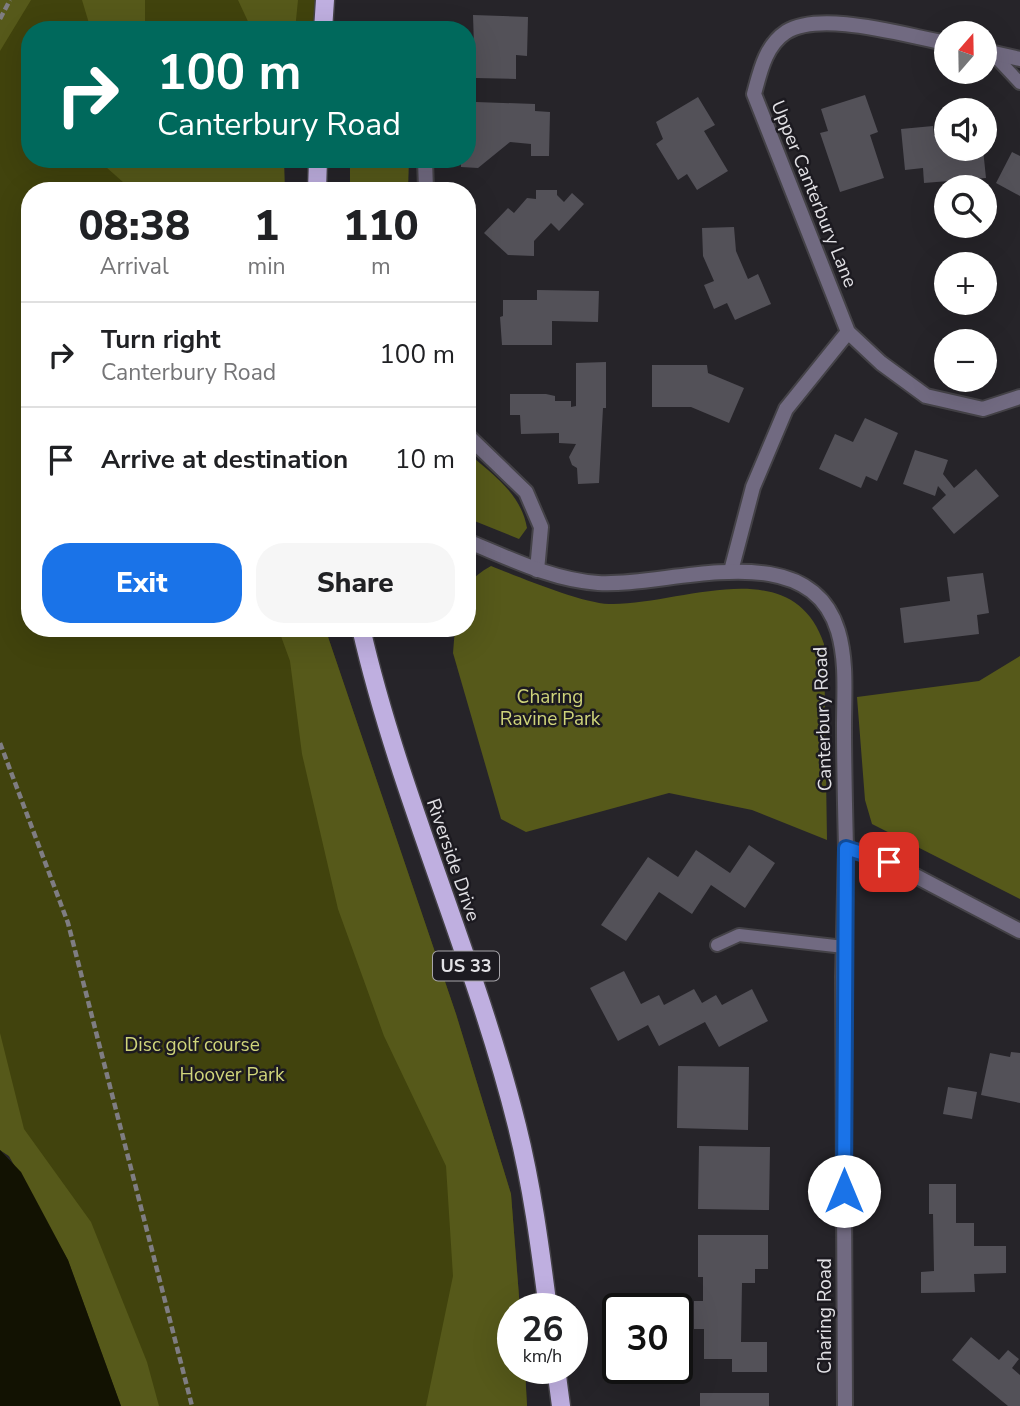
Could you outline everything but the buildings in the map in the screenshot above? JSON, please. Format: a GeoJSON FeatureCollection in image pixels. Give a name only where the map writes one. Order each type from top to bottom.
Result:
{"type":"FeatureCollection","features":[{"type":"Feature","properties":{"kind":"main road"},"geometry":{"type":"LineString","coordinates":[[324,21],[325,0]]}},
{"type":"Feature","properties":{"kind":"main road","name":"Riverside Drive"},"geometry":{"type":"LineString","coordinates":[[364,637],[406,790],[516,1124],[536,1210],[546,1293]]}},
{"type":"Feature","properties":{"kind":"main road"},"geometry":{"type":"LineString","coordinates":[[558,1384],[561,1406]]}},
{"type":"Feature","properties":{"kind":"street","name":"Upper Canterbury Lane"},"geometry":{"type":"LineString","coordinates":[[848,332],[754,94],[763,62],[772,46],[785,33],[803,25],[841,24],[934,41]]}},
{"type":"Feature","properties":{"kind":"street"},"geometry":{"type":"LineString","coordinates":[[998,54],[1020,59]]}},
{"type":"Feature","properties":{"kind":"street"},"geometry":{"type":"LineString","coordinates":[[731,571],[753,487],[786,409],[848,332],[881,363],[926,396],[983,409],[1020,397]]}},
{"type":"Feature","properties":{"kind":"street"},"geometry":{"type":"LineString","coordinates":[[476,444],[526,492],[541,527],[537,570]]}},
{"type":"Feature","properties":{"kind":"street","name":"Canterbury Road"},"geometry":{"type":"LineString","coordinates":[[476,545],[537,570],[599,584],[731,571],[759,573],[793,581],[821,601],[838,629],[844,661],[846,848]]}},
{"type":"Feature","properties":{"kind":"street"},"geometry":{"type":"LineString","coordinates":[[846,848],[889,862],[1020,931]]}},
{"type":"Feature","properties":{"kind":"street","name":"Charing Road"},"geometry":{"type":"LineString","coordinates":[[845,1406],[846,848]]}},
{"type":"Feature","properties":{"kind":"lane"},"geometry":{"type":"LineString","coordinates":[[998,62],[1020,83]]}},
{"type":"Feature","properties":{"kind":"lane"},"geometry":{"type":"LineString","coordinates":[[717,945],[739,935],[844,947]]}},
{"type":"Feature","properties":{"kind":"path"},"geometry":{"type":"LineString","coordinates":[[0,19],[10,0]]}},
{"type":"Feature","properties":{"kind":"path"},"geometry":{"type":"LineString","coordinates":[[0,743],[68,923],[192,1406]]}},
{"type":"Feature","properties":{"kind":"green space","name":"Hoover Park"},"geometry":{"type":"Polygon","coordinates":[[[0,0],[325,0],[324,21],[21,21],[21,168],[224,168],[228,182],[21,182],[21,637],[328,637],[456,1014],[511,1194],[519,1293],[497,1293],[497,1384],[526,1384],[527,1406],[121,1406],[68,1260],[9,1156],[0,1150],[0,0]]]}},
{"type":"Feature","properties":{"kind":"green space"},"geometry":{"type":"Polygon","coordinates":[[[0,0],[31,0],[0,51],[0,0]]]}},
{"type":"Feature","properties":{"kind":"green space"},"geometry":{"type":"Polygon","coordinates":[[[82,0],[145,0],[145,21],[88,21],[82,0]]]}},
{"type":"Feature","properties":{"kind":"green space"},"geometry":{"type":"Polygon","coordinates":[[[238,0],[298,0],[296,21],[248,21],[238,0]]]}},
{"type":"Feature","properties":{"kind":"green space"},"geometry":{"type":"Polygon","coordinates":[[[107,168],[284,168],[285,182],[123,182],[107,168]]]}},
{"type":"Feature","properties":{"kind":"green space"},"geometry":{"type":"Polygon","coordinates":[[[350,168],[409,168],[408,182],[350,182],[350,168]]]}},
{"type":"Feature","properties":{"kind":"green space"},"geometry":{"type":"Polygon","coordinates":[[[476,460],[504,485],[519,504],[527,528],[519,539],[476,522],[476,460]]]}},
{"type":"Feature","properties":{"kind":"green space","name":"Charing Ravine Park"},"geometry":{"type":"Polygon","coordinates":[[[491,566],[550,589],[597,603],[637,602],[731,589],[761,590],[787,598],[808,615],[824,644],[827,840],[752,810],[669,793],[526,832],[501,819],[453,653],[454,637],[476,637],[476,577],[491,566]]]}},
{"type":"Feature","properties":{"kind":"green space"},"geometry":{"type":"Polygon","coordinates":[[[281,637],[328,637],[456,1014],[511,1194],[519,1293],[497,1293],[497,1384],[526,1384],[527,1406],[426,1406],[453,1276],[446,1166],[384,1036],[338,909],[302,754],[290,661],[281,637]]]}},
{"type":"Feature","properties":{"kind":"green space"},"geometry":{"type":"Polygon","coordinates":[[[1020,656],[1020,899],[872,824],[865,800],[857,697],[979,681],[1020,656]]]}},
{"type":"Feature","properties":{"kind":"green space"},"geometry":{"type":"Polygon","coordinates":[[[0,1033],[24,1129],[91,1222],[147,1362],[159,1406],[121,1406],[68,1260],[9,1156],[0,1150],[0,1033]]]}},
{"type":"Feature","properties":{"kind":"shaded area"},"geometry":{"type":"Polygon","coordinates":[[[0,1150],[21,1172],[68,1260],[121,1406],[0,1406],[0,1150]]]}},
{"type":"Feature","properties":{"kind":"route"},"geometry":{"type":"LineString","coordinates":[[844,1191],[843,977],[846,848],[889,862]]}},
{"type":"Feature","properties":{"kind":"park label","name":"Disc golf course"},"geometry":{"type":"Point","coordinates":[192,1045]}}]}
